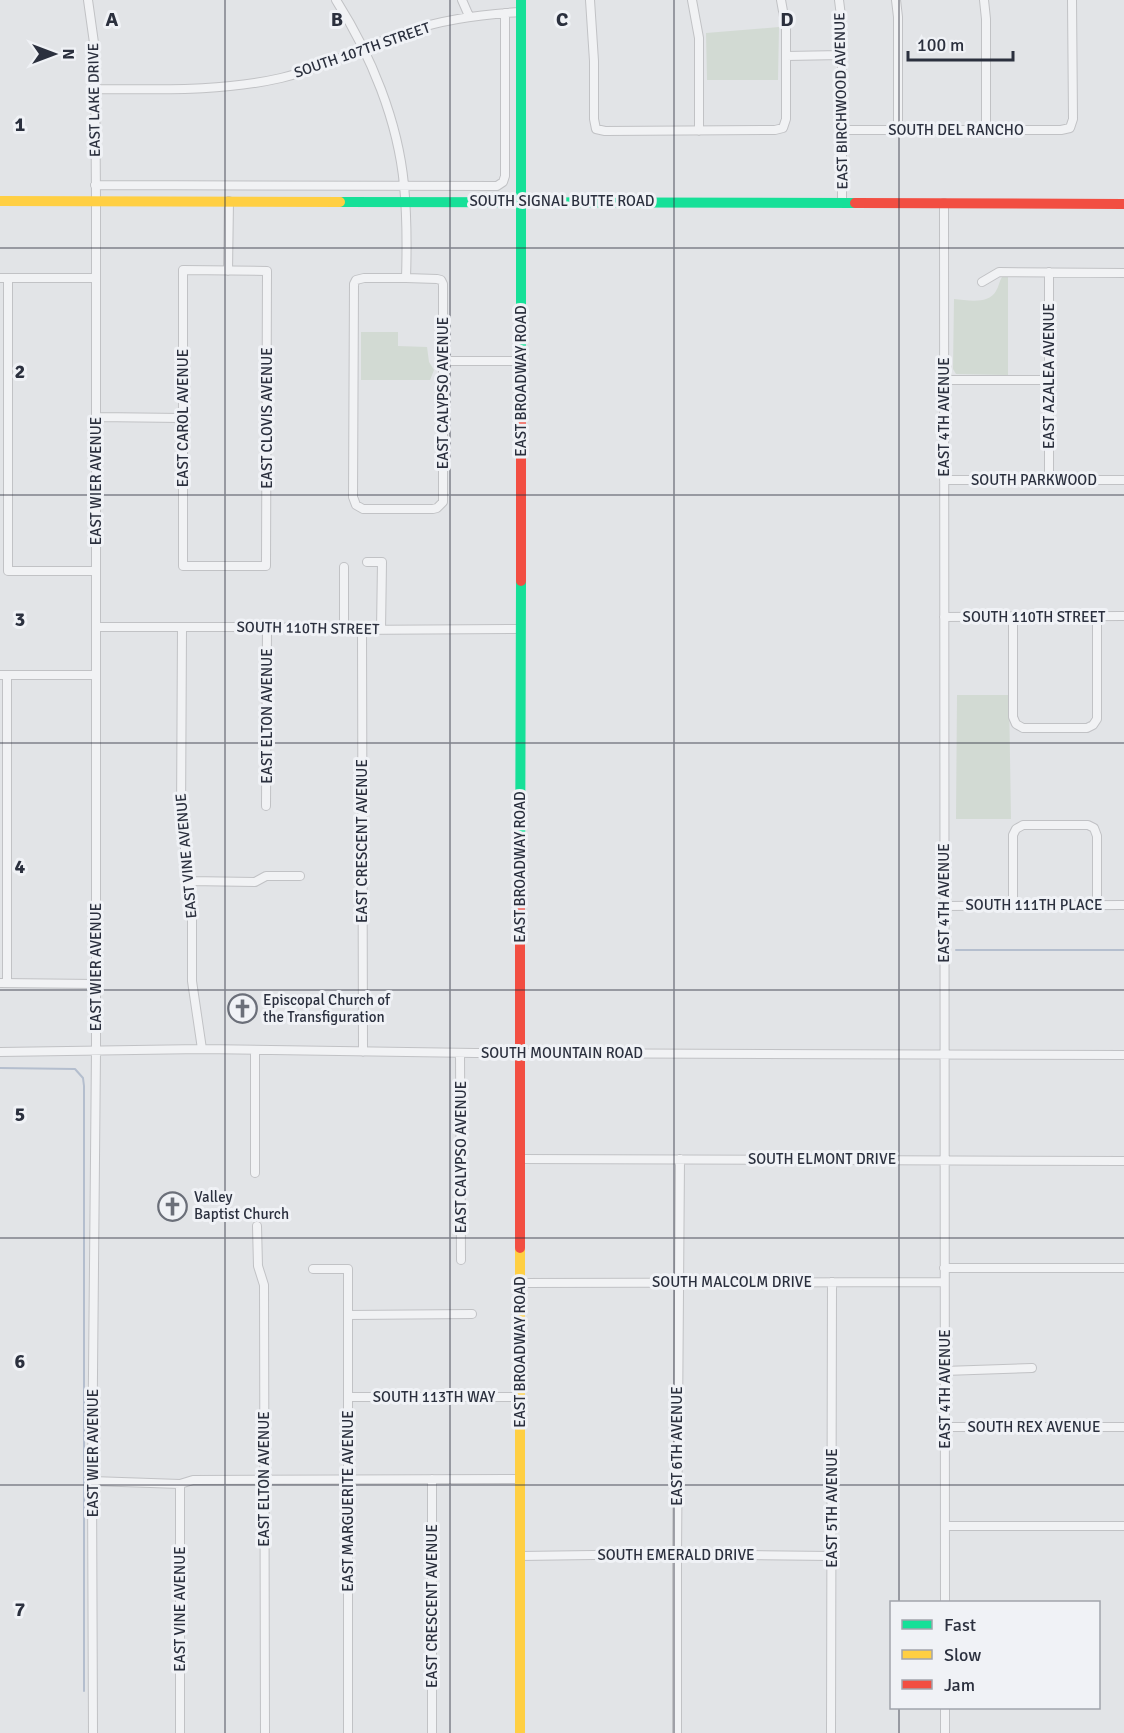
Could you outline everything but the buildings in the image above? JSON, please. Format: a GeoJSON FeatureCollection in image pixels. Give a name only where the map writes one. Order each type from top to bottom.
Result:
{"type":"FeatureCollection","features":[{"type":"Feature","properties":{"kind":"main road","name":"EAST BROADWAY ROAD"},"geometry":{"type":"LineString","coordinates":[[520,1733],[521,0]]}},
{"type":"Feature","properties":{"kind":"main road","name":"SOUTH SIGNAL BUTTE ROAD"},"geometry":{"type":"LineString","coordinates":[[0,201],[1124,204]]}},
{"type":"Feature","properties":{"kind":"street","name":"EAST LAKE DRIVE"},"geometry":{"type":"LineString","coordinates":[[88,0],[95,50],[96,201]]}},
{"type":"Feature","properties":{"kind":"street"},"geometry":{"type":"LineString","coordinates":[[336,0],[364,49],[385,102],[398,153],[404,185],[406,278]]}},
{"type":"Feature","properties":{"kind":"street"},"geometry":{"type":"LineString","coordinates":[[462,0],[469,16]]}},
{"type":"Feature","properties":{"kind":"street"},"geometry":{"type":"LineString","coordinates":[[590,0],[594,61],[594,119],[596,129],[605,131],[775,130],[783,128],[786,119],[786,28],[781,0]]}},
{"type":"Feature","properties":{"kind":"street"},"geometry":{"type":"LineString","coordinates":[[692,0],[699,38],[699,131]]}},
{"type":"Feature","properties":{"kind":"street","name":"EAST BIRCHWOOD AVENUE"},"geometry":{"type":"LineString","coordinates":[[839,0],[842,24],[842,202]]}},
{"type":"Feature","properties":{"kind":"street"},"geometry":{"type":"LineString","coordinates":[[896,0],[898,130]]}},
{"type":"Feature","properties":{"kind":"street"},"geometry":{"type":"LineString","coordinates":[[984,0],[986,130]]}},
{"type":"Feature","properties":{"kind":"street","name":"SOUTH DEL RANCHO"},"geometry":{"type":"LineString","coordinates":[[842,130],[1061,130],[1071,128],[1073,119],[1072,0]]}},
{"type":"Feature","properties":{"kind":"street","name":"SOUTH 107TH STREET"},"geometry":{"type":"LineString","coordinates":[[95,89],[201,89],[280,78],[320,67],[411,31],[469,16],[521,12]]}},
{"type":"Feature","properties":{"kind":"street","name":"SOUTH SIGNAL BUTTE ROAD"},"geometry":{"type":"LineString","coordinates":[[95,185],[497,186],[503,182],[505,176],[505,13]]}},
{"type":"Feature","properties":{"kind":"street"},"geometry":{"type":"LineString","coordinates":[[786,56],[842,55]]}},
{"type":"Feature","properties":{"kind":"street","name":"EAST WIER AVENUE"},"geometry":{"type":"LineString","coordinates":[[93,1733],[96,201]]}},
{"type":"Feature","properties":{"kind":"street"},"geometry":{"type":"LineString","coordinates":[[228,270],[229,201]]}},
{"type":"Feature","properties":{"kind":"street","name":"EAST 4TH AVENUE"},"geometry":{"type":"LineString","coordinates":[[944,203],[945,1601]]}},
{"type":"Feature","properties":{"kind":"street","name":"EAST CAROL AVENUE"},"geometry":{"type":"LineString","coordinates":[[183,566],[183,270],[228,270]]}},
{"type":"Feature","properties":{"kind":"street","name":"EAST CLOVIS AVENUE"},"geometry":{"type":"LineString","coordinates":[[183,566],[266,566],[267,271],[228,270]]}},
{"type":"Feature","properties":{"kind":"street"},"geometry":{"type":"LineString","coordinates":[[982,282],[999,272],[1124,273]]}},
{"type":"Feature","properties":{"kind":"street","name":"EAST AZALEA AVENUE"},"geometry":{"type":"LineString","coordinates":[[1049,272],[1049,480]]}},
{"type":"Feature","properties":{"kind":"street"},"geometry":{"type":"LineString","coordinates":[[96,278],[4,278],[8,571],[96,571]]}},
{"type":"Feature","properties":{"kind":"street","name":"EAST CALYPSO AVENUE"},"geometry":{"type":"LineString","coordinates":[[364,278],[406,278],[441,280],[443,289],[443,498],[441,505],[433,509],[363,509],[356,505],[353,497],[353,289],[356,280],[364,278]]}},
{"type":"Feature","properties":{"kind":"street"},"geometry":{"type":"LineString","coordinates":[[444,361],[521,362]]}},
{"type":"Feature","properties":{"kind":"street"},"geometry":{"type":"LineString","coordinates":[[944,380],[1049,380]]}},
{"type":"Feature","properties":{"kind":"street"},"geometry":{"type":"LineString","coordinates":[[96,417],[183,418]]}},
{"type":"Feature","properties":{"kind":"street","name":"SOUTH PARKWOOD"},"geometry":{"type":"LineString","coordinates":[[944,480],[1124,480]]}},
{"type":"Feature","properties":{"kind":"street"},"geometry":{"type":"LineString","coordinates":[[367,562],[382,562],[381,630]]}},
{"type":"Feature","properties":{"kind":"street"},"geometry":{"type":"LineString","coordinates":[[344,567],[344,630]]}},
{"type":"Feature","properties":{"kind":"street"},"geometry":{"type":"LineString","coordinates":[[1013,617],[1013,717],[1016,724],[1023,728],[1087,728],[1097,719],[1097,616]]}},
{"type":"Feature","properties":{"kind":"street","name":"SOUTH 110TH STREET"},"geometry":{"type":"LineString","coordinates":[[944,617],[1124,616]]}},
{"type":"Feature","properties":{"kind":"street","name":"SOUTH 110TH STREET"},"geometry":{"type":"LineString","coordinates":[[96,627],[267,627],[344,630],[520,629]]}},
{"type":"Feature","properties":{"kind":"street","name":"EAST VINE AVENUE"},"geometry":{"type":"LineString","coordinates":[[182,627],[180,818],[192,902],[192,981],[202,1049]]}},
{"type":"Feature","properties":{"kind":"street","name":"EAST ELTON AVENUE"},"geometry":{"type":"LineString","coordinates":[[266,806],[267,627]]}},
{"type":"Feature","properties":{"kind":"street","name":"EAST CRESCENT AVENUE"},"geometry":{"type":"LineString","coordinates":[[362,630],[363,1052]]}},
{"type":"Feature","properties":{"kind":"street"},"geometry":{"type":"LineString","coordinates":[[96,675],[4,675],[4,983],[96,984]]}},
{"type":"Feature","properties":{"kind":"street"},"geometry":{"type":"LineString","coordinates":[[1013,906],[1012,835],[1023,825],[1088,825],[1094,828],[1097,836],[1097,905]]}},
{"type":"Feature","properties":{"kind":"street"},"geometry":{"type":"LineString","coordinates":[[189,881],[255,882],[266,876],[300,876]]}},
{"type":"Feature","properties":{"kind":"street","name":"SOUTH 111TH PLACE"},"geometry":{"type":"LineString","coordinates":[[944,906],[1124,905]]}},
{"type":"Feature","properties":{"kind":"street","name":"SOUTH MOUNTAIN ROAD"},"geometry":{"type":"LineString","coordinates":[[0,1052],[202,1049],[460,1053],[1124,1054]]}},
{"type":"Feature","properties":{"kind":"street"},"geometry":{"type":"LineString","coordinates":[[255,1051],[255,1173]]}},
{"type":"Feature","properties":{"kind":"street","name":"EAST CALYPSO AVENUE"},"geometry":{"type":"LineString","coordinates":[[460,1053],[461,1260]]}},
{"type":"Feature","properties":{"kind":"street","name":"SOUTH ELMONT DRIVE"},"geometry":{"type":"LineString","coordinates":[[520,1159],[1124,1161]]}},
{"type":"Feature","properties":{"kind":"street","name":"EAST 6TH AVENUE"},"geometry":{"type":"LineString","coordinates":[[677,1733],[680,1159]]}},
{"type":"Feature","properties":{"kind":"street","name":"EAST ELTON AVENUE"},"geometry":{"type":"LineString","coordinates":[[257,1226],[258,1266],[264,1285],[265,1733]]}},
{"type":"Feature","properties":{"kind":"street","name":"EAST MARGUERITE AVENUE"},"geometry":{"type":"LineString","coordinates":[[313,1269],[348,1269],[348,1733]]}},
{"type":"Feature","properties":{"kind":"street"},"geometry":{"type":"LineString","coordinates":[[944,1269],[1124,1269]]}},
{"type":"Feature","properties":{"kind":"street","name":"EAST 5TH AVENUE"},"geometry":{"type":"LineString","coordinates":[[831,1733],[832,1282]]}},
{"type":"Feature","properties":{"kind":"street","name":"SOUTH MALCOLM DRIVE"},"geometry":{"type":"LineString","coordinates":[[520,1283],[944,1282]]}},
{"type":"Feature","properties":{"kind":"street"},"geometry":{"type":"LineString","coordinates":[[348,1315],[472,1314]]}},
{"type":"Feature","properties":{"kind":"street"},"geometry":{"type":"LineString","coordinates":[[944,1371],[1032,1368]]}},
{"type":"Feature","properties":{"kind":"street","name":"SOUTH 113TH WAY"},"geometry":{"type":"LineString","coordinates":[[348,1397],[520,1397]]}},
{"type":"Feature","properties":{"kind":"street","name":"SOUTH REX AVENUE"},"geometry":{"type":"LineString","coordinates":[[945,1427],[1124,1427]]}},
{"type":"Feature","properties":{"kind":"street","name":"EAST CRESCENT AVENUE"},"geometry":{"type":"LineString","coordinates":[[432,1479],[432,1733]]}},
{"type":"Feature","properties":{"kind":"street"},"geometry":{"type":"LineString","coordinates":[[92,1481],[180,1484],[193,1480],[520,1479]]}},
{"type":"Feature","properties":{"kind":"street","name":"EAST VINE AVENUE"},"geometry":{"type":"LineString","coordinates":[[180,1484],[180,1733]]}},
{"type":"Feature","properties":{"kind":"street"},"geometry":{"type":"LineString","coordinates":[[945,1526],[1124,1527]]}},
{"type":"Feature","properties":{"kind":"street","name":"SOUTH EMERALD DRIVE"},"geometry":{"type":"LineString","coordinates":[[520,1556],[677,1554],[832,1556]]}},
{"type":"Feature","properties":{"kind":"street"},"geometry":{"type":"LineString","coordinates":[[945,1709],[945,1733]]}},
{"type":"Feature","properties":{"kind":"shaded area"},"geometry":{"type":"Polygon","coordinates":[[[779,27],[778,80],[707,80],[706,33],[779,27]]]}},
{"type":"Feature","properties":{"kind":"shaded area"},"geometry":{"type":"Polygon","coordinates":[[[1008,276],[1008,375],[956,374],[953,369],[954,299],[977,301],[988,298],[996,291],[1002,277],[1008,276]]]}},
{"type":"Feature","properties":{"kind":"shaded area"},"geometry":{"type":"Polygon","coordinates":[[[361,332],[398,332],[398,346],[427,347],[429,362],[434,370],[430,380],[361,380],[361,332]]]}},
{"type":"Feature","properties":{"kind":"shaded area"},"geometry":{"type":"Polygon","coordinates":[[[957,695],[1009,695],[1011,819],[956,819],[957,695]]]}},
{"type":"Feature","properties":{"kind":"waterway"},"geometry":{"type":"LineString","coordinates":[[956,950],[1124,950]]}},
{"type":"Feature","properties":{"kind":"waterway"},"geometry":{"type":"LineString","coordinates":[[0,1068],[75,1069],[83,1078],[84,1691]]}},
{"type":"Feature","properties":{"kind":"traffic: fast"},"geometry":{"type":"LineString","coordinates":[[521,0],[521,371]]}},
{"type":"Feature","properties":{"kind":"traffic: fast"},"geometry":{"type":"LineString","coordinates":[[340,202],[855,203]]}},
{"type":"Feature","properties":{"kind":"traffic: fast"},"geometry":{"type":"LineString","coordinates":[[520,900],[521,581]]}},
{"type":"Feature","properties":{"kind":"traffic: slow"},"geometry":{"type":"LineString","coordinates":[[0,201],[340,202]]}},
{"type":"Feature","properties":{"kind":"traffic: slow"},"geometry":{"type":"LineString","coordinates":[[520,1248],[520,1733]]}},
{"type":"Feature","properties":{"kind":"traffic: jam"},"geometry":{"type":"LineString","coordinates":[[855,203],[1124,204]]}},
{"type":"Feature","properties":{"kind":"traffic: jam"},"geometry":{"type":"LineString","coordinates":[[521,371],[521,581]]}},
{"type":"Feature","properties":{"kind":"traffic: jam"},"geometry":{"type":"LineString","coordinates":[[520,900],[520,1248]]}},
{"type":"Feature","properties":{"kind":"place","name":"Episcopal Church of the Transfiguration"},"geometry":{"type":"Point","coordinates":[242,1009]}},
{"type":"Feature","properties":{"kind":"place","name":"Valley Baptist Church"},"geometry":{"type":"Point","coordinates":[173,1206]}}]}
